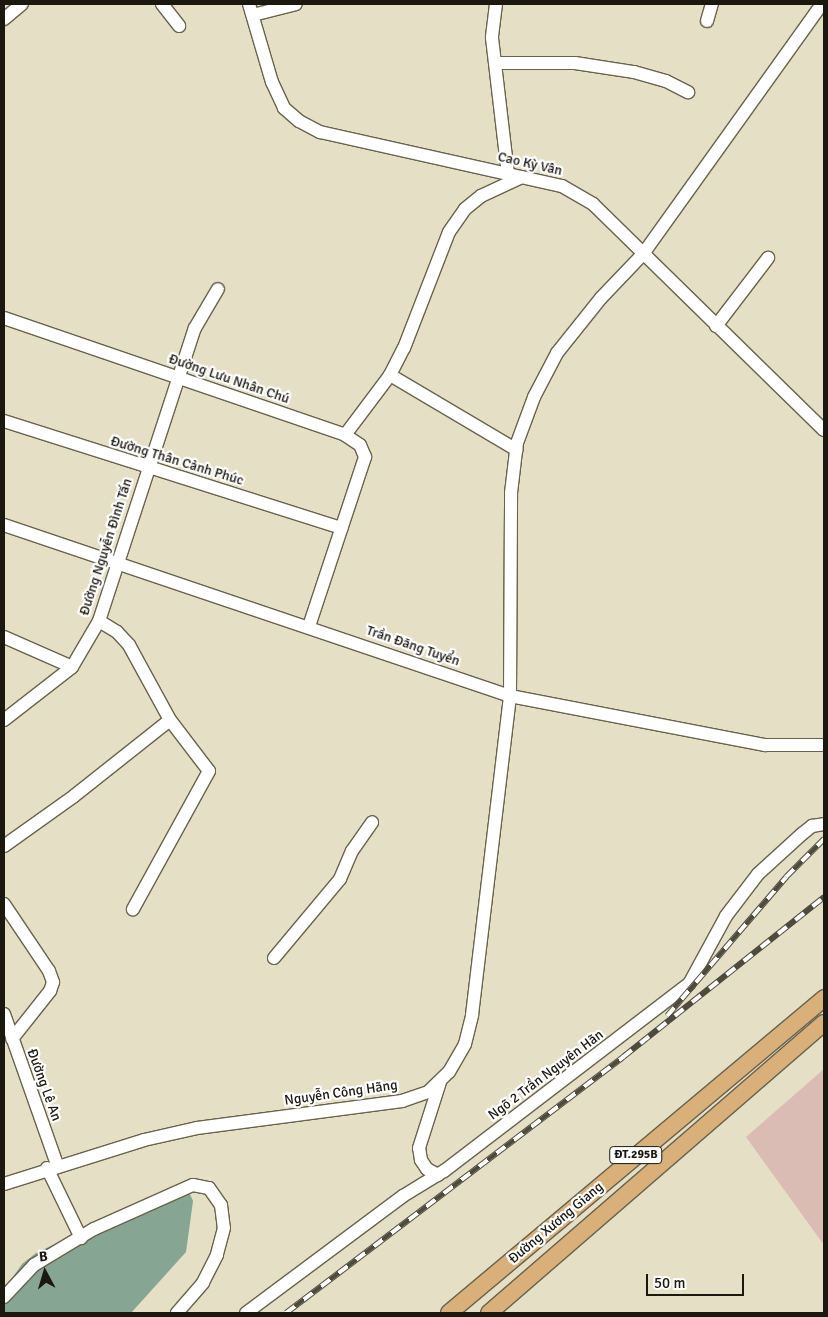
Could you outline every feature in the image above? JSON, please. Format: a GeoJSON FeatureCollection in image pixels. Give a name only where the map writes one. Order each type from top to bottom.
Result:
{"type":"FeatureCollection","features":[{"type":"Feature","properties":{"kind":"main road","name":"Đường Xương Giang"},"geometry":{"type":"LineString","coordinates":[[449,1313],[824,998]]}},
{"type":"Feature","properties":{"kind":"main road","name":"Đường Xương Giang"},"geometry":{"type":"LineString","coordinates":[[489,1313],[824,1023]]}},
{"type":"Feature","properties":{"kind":"street"},"geometry":{"type":"LineString","coordinates":[[4,19],[22,4]]}},
{"type":"Feature","properties":{"kind":"street"},"geometry":{"type":"LineString","coordinates":[[162,4],[179,26]]}},
{"type":"Feature","properties":{"kind":"street"},"geometry":{"type":"LineString","coordinates":[[251,9],[296,4]]}},
{"type":"Feature","properties":{"kind":"street"},"geometry":{"type":"LineString","coordinates":[[496,4],[492,38],[508,174]]}},
{"type":"Feature","properties":{"kind":"street"},"geometry":{"type":"LineString","coordinates":[[707,21],[712,4]]}},
{"type":"Feature","properties":{"kind":"street","name":"Nguyễn Công Hãng"},"geometry":{"type":"LineString","coordinates":[[4,1184],[144,1140],[197,1128],[402,1100],[428,1092],[441,1080],[465,1044],[472,1014],[510,696],[511,493],[517,450],[534,397],[557,353],[601,298],[643,254],[822,4]]}},
{"type":"Feature","properties":{"kind":"street","name":"Cao Kỳ Vân"},"geometry":{"type":"LineString","coordinates":[[251,9],[272,82],[284,108],[299,122],[320,132],[562,186],[593,204],[824,430]]}},
{"type":"Feature","properties":{"kind":"street"},"geometry":{"type":"LineString","coordinates":[[495,62],[575,63],[634,72],[666,81],[688,92]]}},
{"type":"Feature","properties":{"kind":"street"},"geometry":{"type":"LineString","coordinates":[[345,434],[390,375],[404,348],[449,232],[465,209],[482,196],[522,177]]}},
{"type":"Feature","properties":{"kind":"street"},"geometry":{"type":"LineString","coordinates":[[716,326],[768,258]]}},
{"type":"Feature","properties":{"kind":"street","name":"Đường Nguyễn Đình Tấn"},"geometry":{"type":"LineString","coordinates":[[4,720],[72,667],[99,621],[147,468],[195,328],[218,289]]}},
{"type":"Feature","properties":{"kind":"street","name":"Đường Lưu Nhân Chú"},"geometry":{"type":"LineString","coordinates":[[4,318],[345,434],[360,445],[365,457],[309,626]]}},
{"type":"Feature","properties":{"kind":"street"},"geometry":{"type":"LineString","coordinates":[[390,375],[517,450]]}},
{"type":"Feature","properties":{"kind":"street","name":"Đường Thân Cảnh Phúc"},"geometry":{"type":"LineString","coordinates":[[4,421],[147,468],[341,528]]}},
{"type":"Feature","properties":{"kind":"street","name":"Trần Đăng Tuyển"},"geometry":{"type":"LineString","coordinates":[[4,525],[309,626],[510,696],[765,744],[824,745]]}},
{"type":"Feature","properties":{"kind":"street"},"geometry":{"type":"LineString","coordinates":[[99,621],[118,632],[129,644],[170,720],[210,771],[133,909]]}},
{"type":"Feature","properties":{"kind":"street"},"geometry":{"type":"LineString","coordinates":[[4,638],[72,667]]}},
{"type":"Feature","properties":{"kind":"street"},"geometry":{"type":"LineString","coordinates":[[4,846],[74,796],[170,720]]}},
{"type":"Feature","properties":{"kind":"street"},"geometry":{"type":"LineString","coordinates":[[274,958],[340,879],[352,851],[372,822]]}},
{"type":"Feature","properties":{"kind":"street","name":"Ngõ 2 Trần Nguyên Hãn"},"geometry":{"type":"LineString","coordinates":[[246,1313],[403,1196],[438,1175],[689,984],[726,916],[758,874],[812,826],[824,824]]}},
{"type":"Feature","properties":{"kind":"street"},"geometry":{"type":"LineString","coordinates":[[4,904],[50,971],[54,982],[50,992],[12,1039]]}},
{"type":"Feature","properties":{"kind":"street","name":"Đường Lê An"},"geometry":{"type":"LineString","coordinates":[[4,1014],[52,1168],[81,1238]]}},
{"type":"Feature","properties":{"kind":"street"},"geometry":{"type":"LineString","coordinates":[[438,1175],[427,1169],[421,1160],[419,1148],[441,1080]]}},
{"type":"Feature","properties":{"kind":"street"},"geometry":{"type":"LineString","coordinates":[[4,1297],[34,1264],[94,1229],[193,1185],[209,1188],[221,1205],[224,1228],[217,1255],[202,1282],[177,1313]]}},
{"type":"Feature","properties":{"kind":"shaded area"},"geometry":{"type":"Polygon","coordinates":[[[824,1069],[824,1245],[746,1137],[824,1069]]]}},
{"type":"Feature","properties":{"kind":"shaded area"},"geometry":{"type":"Polygon","coordinates":[[[174,1187],[189,1192],[193,1201],[186,1252],[131,1313],[4,1313],[4,1290],[22,1264],[36,1253],[174,1187]]]}},
{"type":"Feature","properties":{"kind":"railway"},"geometry":{"type":"LineString","coordinates":[[667,1016],[786,877],[824,839]]}},
{"type":"Feature","properties":{"kind":"railway"},"geometry":{"type":"LineString","coordinates":[[286,1313],[623,1057],[824,897]]}}]}
